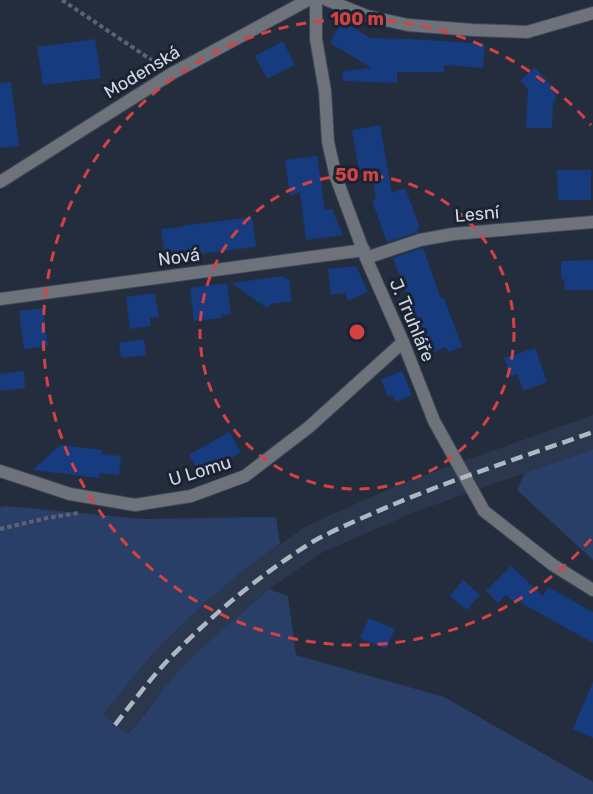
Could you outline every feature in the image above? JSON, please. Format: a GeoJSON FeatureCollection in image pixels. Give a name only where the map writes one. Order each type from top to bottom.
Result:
{"type":"FeatureCollection","features":[{"type":"Feature","properties":{"kind":"street","name":"Modenská"},"geometry":{"type":"LineString","coordinates":[[0,182],[171,74],[308,0]]}},
{"type":"Feature","properties":{"kind":"street","name":"J. Truhláře"},"geometry":{"type":"LineString","coordinates":[[316,0],[316,39],[325,91],[328,142],[336,177],[434,421],[484,511],[553,565],[593,590]]}},
{"type":"Feature","properties":{"kind":"street"},"geometry":{"type":"LineString","coordinates":[[327,0],[367,16],[408,25],[473,30],[527,32],[593,13]]}},
{"type":"Feature","properties":{"kind":"street","name":"Lesní"},"geometry":{"type":"LineString","coordinates":[[365,254],[453,234],[593,222]]}},
{"type":"Feature","properties":{"kind":"street","name":"Nová"},"geometry":{"type":"LineString","coordinates":[[0,299],[365,254]]}},
{"type":"Feature","properties":{"kind":"street","name":"U Lomu"},"geometry":{"type":"LineString","coordinates":[[0,471],[70,494],[135,505],[191,496],[245,476],[309,427],[403,342]]}},
{"type":"Feature","properties":{"kind":"path"},"geometry":{"type":"LineString","coordinates":[[62,0],[171,74]]}},
{"type":"Feature","properties":{"kind":"path"},"geometry":{"type":"LineString","coordinates":[[0,529],[80,513]]}},
{"type":"Feature","properties":{"kind":"shaded area"},"geometry":{"type":"Polygon","coordinates":[[[593,415],[593,449],[417,511],[323,552],[269,589],[228,624],[157,697],[128,734],[103,715],[158,648],[207,601],[250,565],[308,525],[405,482],[593,415]]]}},
{"type":"Feature","properties":{"kind":"shaded area"},"geometry":{"type":"Polygon","coordinates":[[[593,449],[593,560],[517,490],[525,473],[593,449]]]}},
{"type":"Feature","properties":{"kind":"shaded area"},"geometry":{"type":"Polygon","coordinates":[[[0,507],[143,519],[276,517],[280,544],[250,565],[207,601],[158,648],[103,715],[128,734],[180,670],[269,589],[288,596],[296,655],[444,697],[593,782],[593,794],[0,794],[0,507]]]}},
{"type":"Feature","properties":{"kind":"building"},"geometry":{"type":"Polygon","coordinates":[[[342,21],[370,38],[485,44],[483,68],[444,65],[444,72],[397,72],[397,83],[343,81],[342,71],[372,68],[330,43],[342,21]]]}},
{"type":"Feature","properties":{"kind":"building"},"geometry":{"type":"Polygon","coordinates":[[[95,39],[101,78],[43,85],[37,47],[95,39]]]}},
{"type":"Feature","properties":{"kind":"building"},"geometry":{"type":"Polygon","coordinates":[[[283,41],[295,65],[267,79],[255,56],[283,41]]]}},
{"type":"Feature","properties":{"kind":"building"},"geometry":{"type":"Polygon","coordinates":[[[535,67],[556,91],[555,103],[553,102],[552,128],[526,128],[528,89],[520,81],[535,67]]]}},
{"type":"Feature","properties":{"kind":"building"},"geometry":{"type":"Polygon","coordinates":[[[11,82],[19,146],[0,148],[0,83],[11,82]]]}},
{"type":"Feature","properties":{"kind":"building"},"geometry":{"type":"Polygon","coordinates":[[[380,125],[392,193],[405,188],[420,228],[417,229],[418,232],[387,242],[372,201],[376,199],[371,169],[359,171],[352,130],[380,125]]]}},
{"type":"Feature","properties":{"kind":"building"},"geometry":{"type":"Polygon","coordinates":[[[317,156],[325,210],[332,209],[343,235],[306,240],[300,192],[290,196],[285,160],[317,156]]]}},
{"type":"Feature","properties":{"kind":"building"},"geometry":{"type":"Polygon","coordinates":[[[557,170],[591,170],[591,200],[558,200],[557,170]]]}},
{"type":"Feature","properties":{"kind":"building"},"geometry":{"type":"Polygon","coordinates":[[[252,217],[256,247],[165,258],[161,229],[252,217]]]}},
{"type":"Feature","properties":{"kind":"building"},"geometry":{"type":"Polygon","coordinates":[[[423,248],[441,299],[444,298],[462,347],[448,352],[446,347],[429,354],[393,258],[423,248]]]}},
{"type":"Feature","properties":{"kind":"building"},"geometry":{"type":"Polygon","coordinates":[[[593,260],[593,290],[565,290],[564,279],[561,279],[561,261],[593,260]]]}},
{"type":"Feature","properties":{"kind":"building"},"geometry":{"type":"Polygon","coordinates":[[[356,266],[368,292],[348,301],[345,293],[331,295],[328,269],[356,266]]]}},
{"type":"Feature","properties":{"kind":"building"},"geometry":{"type":"Polygon","coordinates":[[[284,276],[285,279],[289,278],[292,301],[270,304],[267,308],[231,283],[284,276]]]}},
{"type":"Feature","properties":{"kind":"building"},"geometry":{"type":"Polygon","coordinates":[[[227,283],[231,314],[221,315],[221,318],[194,321],[190,288],[227,283]]]}},
{"type":"Feature","properties":{"kind":"building"},"geometry":{"type":"Polygon","coordinates":[[[155,293],[159,317],[150,318],[151,326],[130,329],[126,297],[155,293]]]}},
{"type":"Feature","properties":{"kind":"building"},"geometry":{"type":"Polygon","coordinates":[[[43,308],[48,346],[24,349],[19,311],[43,308]]]}},
{"type":"Feature","properties":{"kind":"building"},"geometry":{"type":"Polygon","coordinates":[[[144,339],[146,355],[121,358],[119,343],[144,339]]]}},
{"type":"Feature","properties":{"kind":"building"},"geometry":{"type":"Polygon","coordinates":[[[535,348],[547,382],[523,391],[517,374],[511,376],[504,358],[535,348]]]}},
{"type":"Feature","properties":{"kind":"building"},"geometry":{"type":"Polygon","coordinates":[[[24,371],[25,388],[0,391],[0,374],[24,371]]]}},
{"type":"Feature","properties":{"kind":"building"},"geometry":{"type":"Polygon","coordinates":[[[402,371],[412,395],[396,402],[393,395],[388,397],[381,379],[402,371]]]}},
{"type":"Feature","properties":{"kind":"building"},"geometry":{"type":"Polygon","coordinates":[[[229,432],[241,452],[201,476],[189,455],[229,432]]]}},
{"type":"Feature","properties":{"kind":"building"},"geometry":{"type":"Polygon","coordinates":[[[60,445],[102,450],[102,454],[121,456],[119,475],[99,473],[99,478],[33,470],[60,445]]]}},
{"type":"Feature","properties":{"kind":"building"},"geometry":{"type":"Polygon","coordinates":[[[511,566],[543,596],[548,587],[593,612],[593,643],[516,600],[514,602],[506,595],[498,603],[486,591],[511,566]]]}},
{"type":"Feature","properties":{"kind":"building"},"geometry":{"type":"Polygon","coordinates":[[[463,580],[480,595],[467,610],[450,596],[463,580]]]}},
{"type":"Feature","properties":{"kind":"building"},"geometry":{"type":"Polygon","coordinates":[[[369,618],[395,629],[386,649],[360,638],[369,618]]]}},
{"type":"Feature","properties":{"kind":"building"},"geometry":{"type":"Polygon","coordinates":[[[593,682],[593,738],[573,729],[593,682]]]}},
{"type":"Feature","properties":{"kind":"railway"},"geometry":{"type":"LineString","coordinates":[[115,725],[163,666],[204,625],[257,581],[314,541],[352,522],[429,490],[593,432]]}}]}
